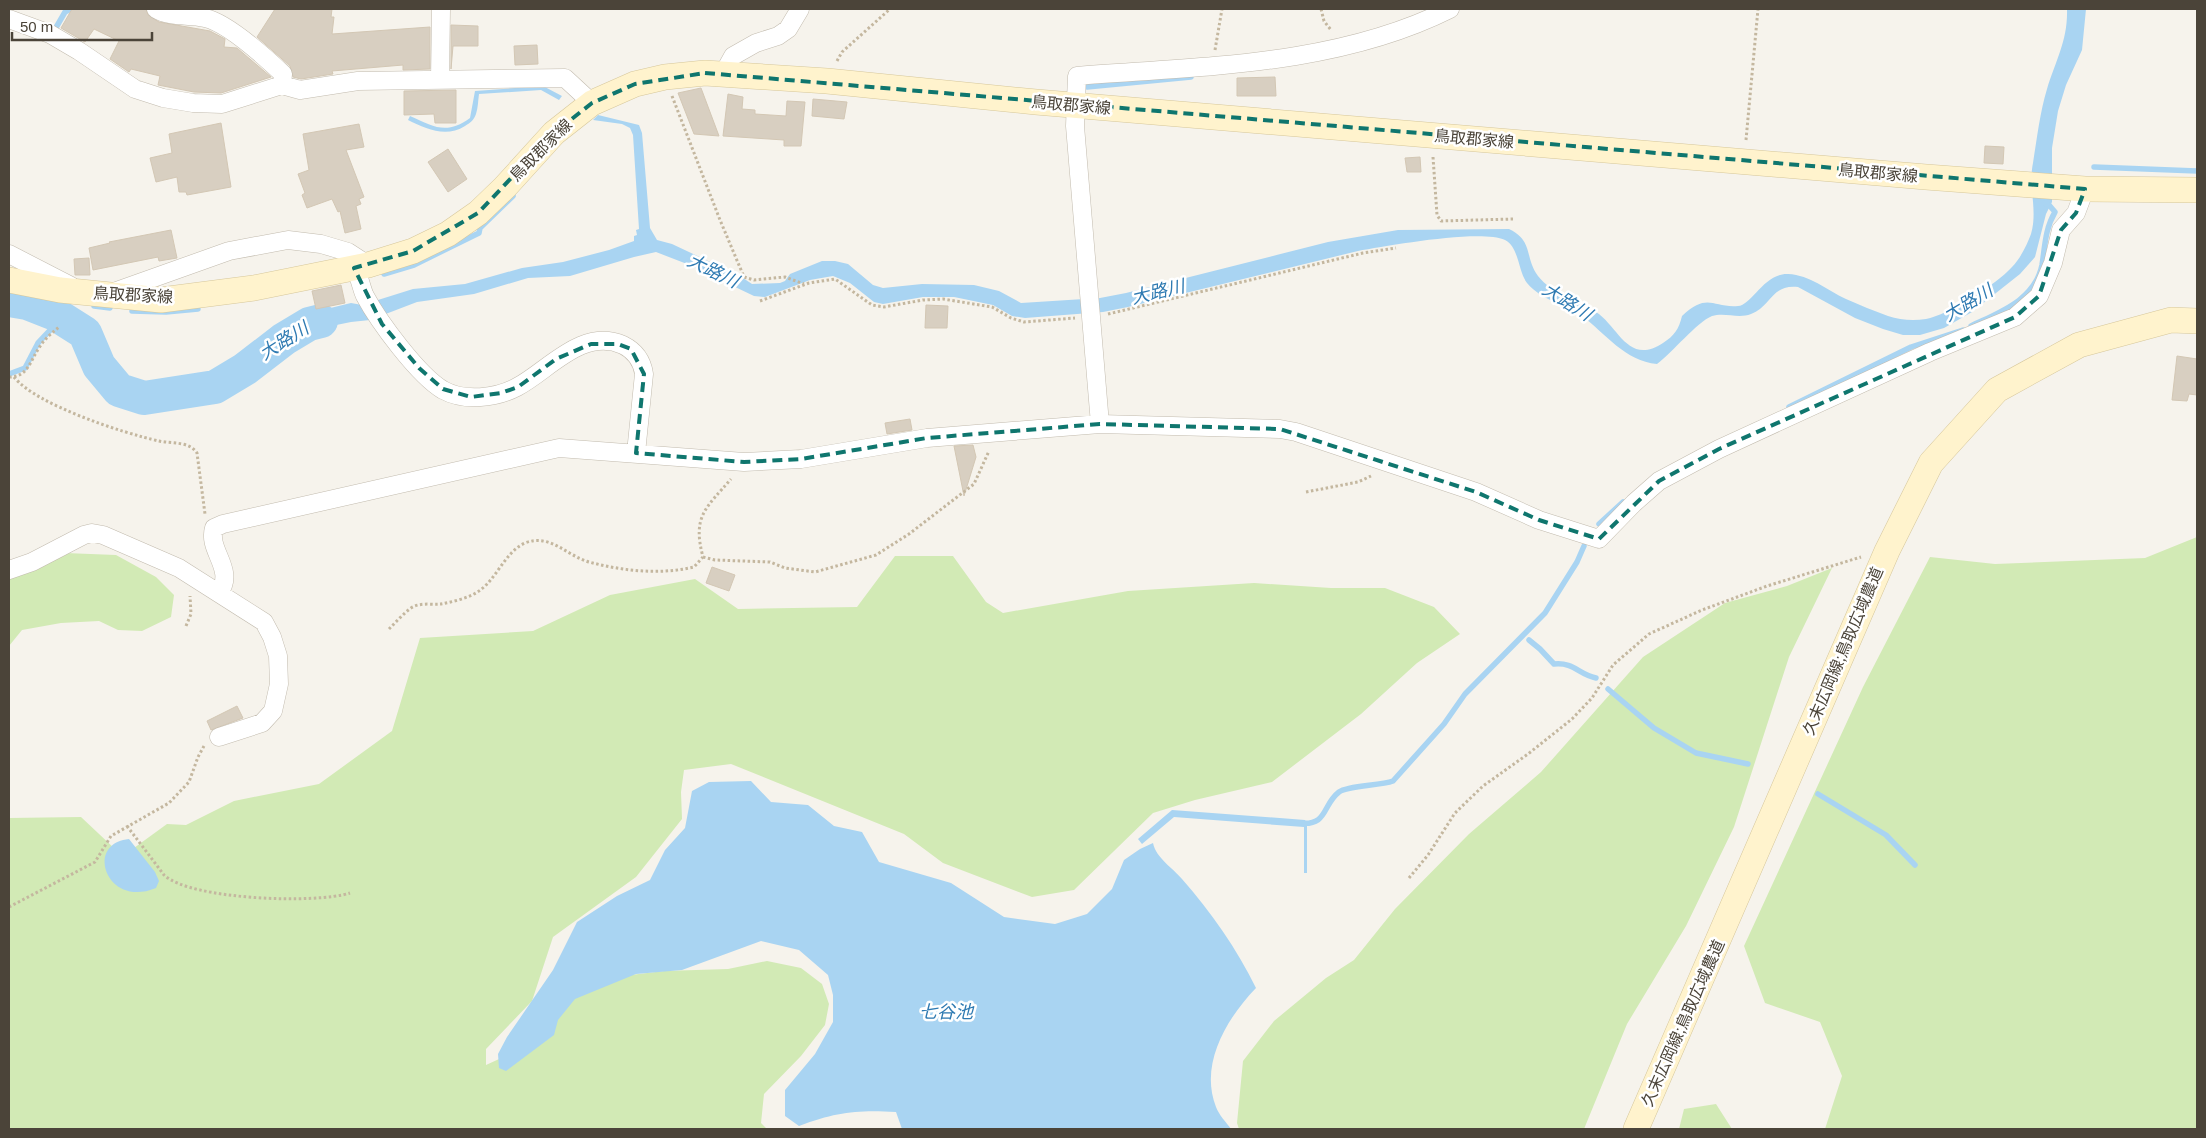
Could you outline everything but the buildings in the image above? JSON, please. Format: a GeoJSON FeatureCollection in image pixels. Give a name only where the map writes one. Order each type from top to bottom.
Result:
{"type":"FeatureCollection","features":[{"type":"Feature","properties":{"kind":"main road","name":"鳥取郡家線"},"geometry":{"type":"LineString","coordinates":[[9,280],[95,293],[161,300],[254,288],[361,267],[413,251],[448,234],[478,213],[554,133],[592,102],[635,84],[665,77],[705,73],[2057,187],[2197,190]]}},
{"type":"Feature","properties":{"kind":"main road","name":"久末広岡線;鳥取広域農道"},"geometry":{"type":"LineString","coordinates":[[1636,1129],[1887,550],[1931,462],[1997,390],[2078,345],[2171,320],[2197,321]]}},
{"type":"Feature","properties":{"kind":"street"},"geometry":{"type":"LineString","coordinates":[[156,9],[165,14],[207,18],[240,36],[283,74],[282,85]]}},
{"type":"Feature","properties":{"kind":"street"},"geometry":{"type":"LineString","coordinates":[[440,80],[441,9]]}},
{"type":"Feature","properties":{"kind":"street"},"geometry":{"type":"LineString","coordinates":[[723,74],[733,56],[756,42],[778,36],[788,30],[800,9]]}},
{"type":"Feature","properties":{"kind":"street"},"geometry":{"type":"LineString","coordinates":[[1100,424],[1075,126],[1077,76],[1211,65],[1336,49],[1417,25],[1434,13],[1450,9]]}},
{"type":"Feature","properties":{"kind":"street"},"geometry":{"type":"LineString","coordinates":[[9,19],[50,34],[135,89],[163,98],[193,103],[222,104],[282,85],[300,90],[358,81],[565,78],[592,102]]}},
{"type":"Feature","properties":{"kind":"street"},"geometry":{"type":"LineString","coordinates":[[219,593],[225,584],[225,574],[214,538],[214,528],[223,524],[559,448],[744,462],[801,459],[928,438],[1100,424],[1280,428],[1476,492],[1539,520],[1599,539],[1634,503],[1659,481],[1719,449],[1930,352],[2015,317],[2039,296],[2053,263],[2061,230],[2076,213],[2085,189]]}},
{"type":"Feature","properties":{"kind":"street"},"geometry":{"type":"LineString","coordinates":[[9,254],[95,293],[229,251],[288,240],[321,244],[348,252],[361,267],[364,294],[382,324],[419,368],[443,390],[471,397],[502,393],[518,387],[556,358],[576,348],[604,342],[618,344],[631,349],[642,365],[644,374],[636,453]]}},
{"type":"Feature","properties":{"kind":"street"},"geometry":{"type":"LineString","coordinates":[[9,570],[32,562],[69,542],[92,533],[113,539],[179,568],[264,622],[278,656],[279,684],[273,712],[262,723],[219,737]]}},
{"type":"Feature","properties":{"kind":"path"},"geometry":{"type":"LineString","coordinates":[[827,82],[842,52],[890,9]]}},
{"type":"Feature","properties":{"kind":"path"},"geometry":{"type":"LineString","coordinates":[[1211,65],[1219,35],[1222,9]]}},
{"type":"Feature","properties":{"kind":"path"},"geometry":{"type":"LineString","coordinates":[[1321,9],[1324,21],[1332,31],[1336,49]]}},
{"type":"Feature","properties":{"kind":"path"},"geometry":{"type":"LineString","coordinates":[[1744,162],[1758,9]]}},
{"type":"Feature","properties":{"kind":"path"},"geometry":{"type":"LineString","coordinates":[[665,77],[720,220],[744,276],[754,280],[784,277],[805,285]]}},
{"type":"Feature","properties":{"kind":"path"},"geometry":{"type":"LineString","coordinates":[[1432,135],[1437,215],[1441,221],[1513,219]]}},
{"type":"Feature","properties":{"kind":"path"},"geometry":{"type":"LineString","coordinates":[[9,377],[14,377],[27,371],[39,348],[59,327]]}},
{"type":"Feature","properties":{"kind":"path"},"geometry":{"type":"LineString","coordinates":[[14,377],[25,389],[62,409],[124,431],[159,441],[185,444],[194,448],[197,453],[206,518],[214,538]]}},
{"type":"Feature","properties":{"kind":"path"},"geometry":{"type":"LineString","coordinates":[[702,557],[715,560],[770,562],[785,568],[815,572],[876,555],[909,534],[974,484],[996,433]]}},
{"type":"Feature","properties":{"kind":"path"},"geometry":{"type":"LineString","coordinates":[[389,629],[412,607],[458,600],[476,593],[516,549],[531,542],[549,542],[587,561],[651,572],[675,572],[694,567],[702,557],[698,527],[702,512],[744,462]]}},
{"type":"Feature","properties":{"kind":"path"},"geometry":{"type":"LineString","coordinates":[[1306,492],[1358,482],[1393,465]]}},
{"type":"Feature","properties":{"kind":"path"},"geometry":{"type":"LineString","coordinates":[[1409,878],[1428,856],[1454,813],[1483,786],[1572,719],[1592,698],[1614,665],[1648,634],[1702,610],[1767,586],[1832,564],[1887,550]]}},
{"type":"Feature","properties":{"kind":"path"},"geometry":{"type":"LineString","coordinates":[[9,907],[95,862],[111,836],[154,812],[177,795],[189,782],[198,757],[206,744],[219,737]]}},
{"type":"Feature","properties":{"kind":"path"},"geometry":{"type":"LineString","coordinates":[[127,826],[164,875],[171,881],[184,887],[203,892],[247,897],[336,898],[350,893]]}},
{"type":"Feature","properties":{"kind":"highlighted area"},"geometry":{"type":"Polygon","coordinates":[[[705,73],[2085,189],[2076,213],[2061,230],[2039,296],[2015,317],[1719,449],[1659,481],[1599,539],[1539,520],[1476,492],[1280,429],[1100,424],[927,438],[801,459],[744,462],[636,453],[644,374],[631,349],[618,344],[591,344],[556,359],[518,387],[501,393],[471,397],[455,394],[443,389],[419,368],[382,324],[354,268],[413,251],[478,213],[554,133],[592,103],[635,84],[705,73]]]}},
{"type":"Feature","properties":{"kind":"green space"},"geometry":{"type":"Polygon","coordinates":[[[2197,537],[2197,1129],[1825,1129],[1842,1076],[1820,1022],[1765,1003],[1744,946],[1863,687],[1930,557],[1995,564],[2145,558],[2197,537]]]}},
{"type":"Feature","properties":{"kind":"green space"},"geometry":{"type":"Polygon","coordinates":[[[65,553],[116,555],[156,577],[174,595],[171,617],[142,631],[118,630],[99,621],[61,623],[22,630],[9,646],[9,576],[65,553]]]}},
{"type":"Feature","properties":{"kind":"green space"},"geometry":{"type":"Polygon","coordinates":[[[895,556],[953,556],[986,602],[1003,613],[1128,591],[1254,583],[1331,588],[1385,588],[1434,607],[1460,634],[1417,663],[1361,714],[1272,782],[1195,800],[1153,813],[1074,890],[1032,897],[943,863],[904,834],[731,764],[684,770],[681,792],[682,819],[636,877],[553,937],[532,1001],[486,1049],[486,1065],[519,1050],[545,1010],[597,979],[664,971],[728,969],[767,961],[801,968],[822,984],[829,1004],[825,1025],[801,1056],[764,1094],[761,1123],[767,1129],[9,1129],[9,818],[81,817],[115,849],[134,848],[167,824],[186,825],[234,801],[319,784],[392,731],[420,638],[533,631],[610,595],[695,579],[738,609],[857,607],[895,556]]]}},
{"type":"Feature","properties":{"kind":"green space"},"geometry":{"type":"Polygon","coordinates":[[[1832,568],[1789,657],[1734,827],[1686,926],[1627,1024],[1584,1129],[1239,1129],[1237,1123],[1243,1061],[1274,1021],[1326,978],[1354,960],[1395,909],[1469,834],[1541,772],[1643,657],[1725,603],[1787,586],[1832,568]]]}},
{"type":"Feature","properties":{"kind":"green space"},"geometry":{"type":"Polygon","coordinates":[[[1716,1104],[1732,1129],[1679,1129],[1684,1109],[1716,1104]]]}},
{"type":"Feature","properties":{"kind":"water"},"geometry":{"type":"Polygon","coordinates":[[[2067,9],[2086,9],[2082,50],[2066,85],[2058,111],[2052,148],[2052,202],[2046,214],[2035,257],[2020,274],[1972,312],[1944,328],[1920,335],[1903,335],[1883,329],[1855,318],[1798,287],[1789,287],[1777,292],[1758,311],[1751,314],[1741,316],[1717,315],[1706,319],[1657,364],[1646,362],[1635,358],[1616,346],[1582,316],[1546,298],[1533,289],[1524,278],[1510,243],[1492,237],[1475,236],[1411,242],[1358,251],[1103,312],[1025,318],[1012,316],[993,305],[954,297],[923,297],[883,304],[874,302],[850,283],[833,276],[810,280],[765,297],[754,296],[687,264],[656,252],[570,276],[528,278],[474,294],[417,302],[370,320],[302,332],[286,344],[275,337],[298,319],[318,311],[351,303],[362,305],[413,289],[465,284],[522,268],[563,262],[609,250],[634,241],[634,236],[637,235],[636,230],[639,229],[633,135],[630,128],[622,124],[593,120],[598,115],[639,125],[642,133],[650,228],[657,240],[672,244],[740,276],[752,284],[780,283],[785,281],[790,274],[822,261],[835,261],[848,264],[873,285],[883,288],[922,284],[974,285],[999,291],[1021,303],[1100,298],[1328,242],[1398,230],[1509,229],[1522,239],[1534,269],[1543,282],[1557,292],[1596,312],[1625,342],[1641,350],[1651,349],[1667,340],[1676,332],[1682,316],[1698,305],[1710,303],[1738,306],[1748,300],[1772,278],[1788,274],[1804,277],[1846,299],[1888,316],[1907,320],[1926,319],[1947,312],[1995,282],[2015,264],[2027,243],[2031,234],[2034,216],[2032,172],[2042,107],[2066,31],[2067,9]]]}},
{"type":"Feature","properties":{"kind":"water"},"geometry":{"type":"Polygon","coordinates":[[[543,86],[562,96],[559,100],[541,90],[479,94],[477,112],[473,120],[458,130],[436,131],[408,120],[410,116],[433,126],[447,128],[470,118],[475,91],[543,86]]]}},
{"type":"Feature","properties":{"kind":"water","name":"七谷池"},"geometry":{"type":"Polygon","coordinates":[[[751,781],[771,802],[808,805],[834,826],[862,832],[879,862],[951,883],[1004,917],[1055,924],[1087,914],[1112,889],[1124,860],[1153,843],[1161,858],[1182,879],[1213,918],[1232,945],[1256,988],[1226,1027],[1214,1058],[1211,1074],[1212,1091],[1217,1110],[1231,1129],[902,1129],[896,1112],[882,1111],[847,1113],[799,1126],[785,1116],[785,1090],[815,1054],[833,1022],[833,995],[828,975],[799,950],[761,941],[682,970],[636,974],[575,999],[558,1020],[554,1035],[506,1071],[499,1068],[498,1054],[507,1037],[553,970],[577,922],[617,896],[650,880],[665,850],[685,828],[692,791],[709,782],[751,781]]]}},
{"type":"Feature","properties":{"kind":"water"},"geometry":{"type":"Polygon","coordinates":[[[1172,810],[1305,820],[1307,824],[1307,873],[1304,873],[1304,827],[1174,817],[1142,844],[1138,839],[1172,810]]]}},
{"type":"Feature","properties":{"kind":"water"},"geometry":{"type":"Polygon","coordinates":[[[129,839],[155,872],[159,881],[156,888],[139,892],[124,890],[114,883],[107,873],[105,862],[107,851],[115,843],[129,839]]]}},
{"type":"Feature","properties":{"kind":"waterway"},"geometry":{"type":"LineString","coordinates":[[54,31],[65,12],[71,9]]}},
{"type":"Feature","properties":{"kind":"waterway"},"geometry":{"type":"LineString","coordinates":[[1087,87],[1191,77]]}},
{"type":"Feature","properties":{"kind":"waterway"},"geometry":{"type":"LineString","coordinates":[[2094,167],[2197,171]]}},
{"type":"Feature","properties":{"kind":"waterway"},"geometry":{"type":"LineString","coordinates":[[384,274],[414,265],[479,233],[480,228],[513,196]]}},
{"type":"Feature","properties":{"kind":"waterway"},"geometry":{"type":"LineString","coordinates":[[1971,326],[2015,303],[2032,287],[2038,277],[2042,265],[2047,231],[2055,212],[2049,205],[2044,203]]}},
{"type":"Feature","properties":{"kind":"waterway","name":"大路川"},"geometry":{"type":"LineString","coordinates":[[9,300],[27,303],[55,314],[85,333],[99,366],[119,390],[144,398],[215,387],[245,369],[284,339],[309,324],[321,321]]}},
{"type":"Feature","properties":{"kind":"waterway"},"geometry":{"type":"LineString","coordinates":[[94,306],[110,308]]}},
{"type":"Feature","properties":{"kind":"waterway"},"geometry":{"type":"LineString","coordinates":[[132,311],[166,312],[198,309]]}},
{"type":"Feature","properties":{"kind":"waterway"},"geometry":{"type":"LineString","coordinates":[[9,374],[25,368],[38,343],[55,325]]}},
{"type":"Feature","properties":{"kind":"waterway"},"geometry":{"type":"LineString","coordinates":[[1789,407],[1911,347],[1963,330]]}},
{"type":"Feature","properties":{"kind":"waterway"},"geometry":{"type":"LineString","coordinates":[[1599,524],[1623,502]]}},
{"type":"Feature","properties":{"kind":"waterway"},"geometry":{"type":"LineString","coordinates":[[1300,823],[1309,823],[1320,818],[1339,792],[1393,781],[1444,724],[1465,694],[1545,613],[1577,562],[1584,546]]}},
{"type":"Feature","properties":{"kind":"waterway"},"geometry":{"type":"LineString","coordinates":[[1529,640],[1554,664],[1571,666],[1596,678]]}},
{"type":"Feature","properties":{"kind":"waterway"},"geometry":{"type":"LineString","coordinates":[[1608,689],[1654,728],[1696,753],[1748,764]]}},
{"type":"Feature","properties":{"kind":"waterway"},"geometry":{"type":"LineString","coordinates":[[1818,794],[1886,835],[1915,865]]}}]}
